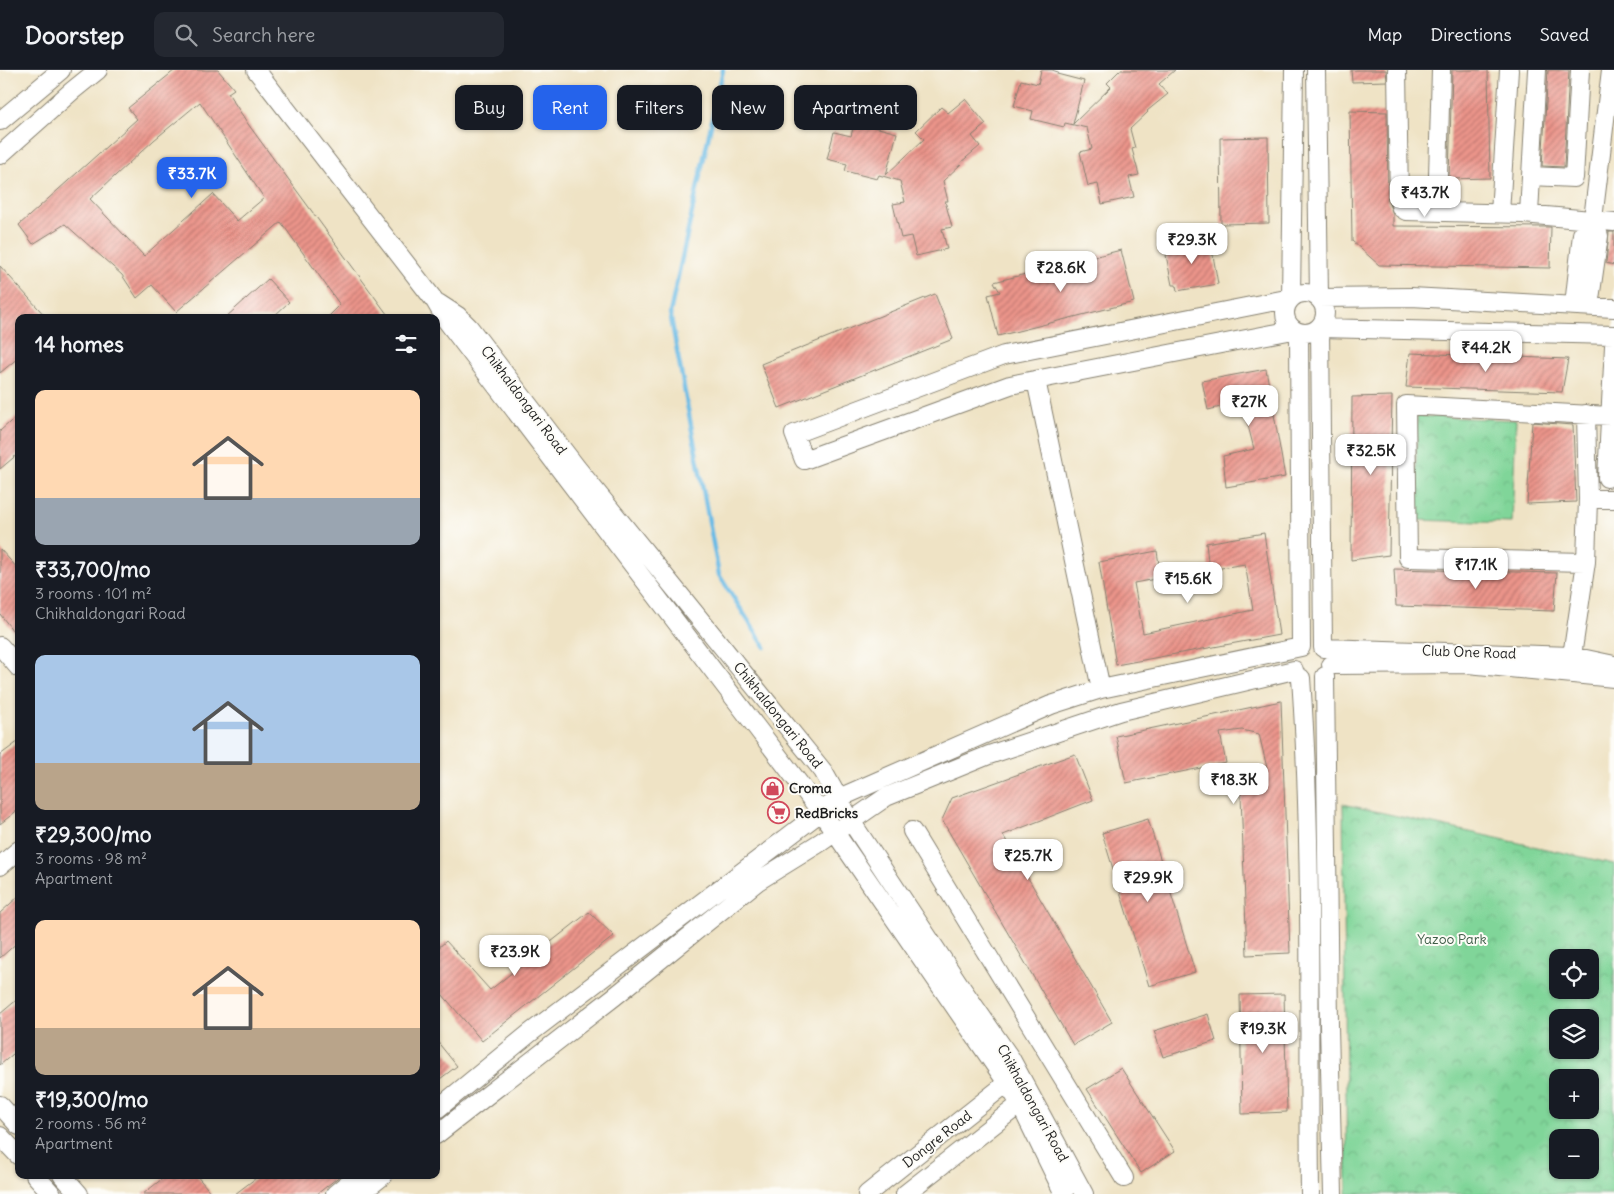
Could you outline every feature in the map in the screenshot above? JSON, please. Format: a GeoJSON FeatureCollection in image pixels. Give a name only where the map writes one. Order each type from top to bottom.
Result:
{"type":"FeatureCollection","features":[{"type":"Feature","properties":{"kind":"street"},"geometry":{"type":"LineString","coordinates":[[0,121],[61,70]]}},
{"type":"Feature","properties":{"kind":"street"},"geometry":{"type":"LineString","coordinates":[[0,155],[98,70]]}},
{"type":"Feature","properties":{"kind":"street","name":"Chikhaldongari Road"},"geometry":{"type":"LineString","coordinates":[[256,70],[435,301],[445,320],[821,812],[1008,1083],[1064,1194]]}},
{"type":"Feature","properties":{"kind":"street"},"geometry":{"type":"LineString","coordinates":[[1294,70],[1291,298],[1285,308],[1285,315],[1289,326],[1296,332],[1301,647],[1295,655],[1306,751],[1310,1194]]}},
{"type":"Feature","properties":{"kind":"street"},"geometry":{"type":"LineString","coordinates":[[1316,70],[1318,298]]}},
{"type":"Feature","properties":{"kind":"street"},"geometry":{"type":"LineString","coordinates":[[1397,70],[1399,201],[1401,208],[1406,211],[1529,214],[1614,222]]}},
{"type":"Feature","properties":{"kind":"street"},"geometry":{"type":"LineString","coordinates":[[1437,211],[1441,70]]}},
{"type":"Feature","properties":{"kind":"street"},"geometry":{"type":"LineString","coordinates":[[1500,213],[1509,70]]}},
{"type":"Feature","properties":{"kind":"street"},"geometry":{"type":"LineString","coordinates":[[1529,214],[1537,70]]}},
{"type":"Feature","properties":{"kind":"street"},"geometry":{"type":"LineString","coordinates":[[1531,176],[1574,178],[1580,70]]}},
{"type":"Feature","properties":{"kind":"street"},"geometry":{"type":"LineString","coordinates":[[1582,305],[1582,234],[1593,219],[1611,70]]}},
{"type":"Feature","properties":{"kind":"street"},"geometry":{"type":"LineString","coordinates":[[1302,293],[1314,295],[1318,298],[1325,309],[1324,322],[1320,328],[1307,334],[1296,332],[1010,385],[804,460],[794,434],[1004,355],[1291,298],[1302,293]]}},
{"type":"Feature","properties":{"kind":"street"},"geometry":{"type":"LineString","coordinates":[[1318,298],[1411,297],[1614,308]]}},
{"type":"Feature","properties":{"kind":"street","name":"Chikhaldongari Road"},"geometry":{"type":"LineString","coordinates":[[445,320],[458,316],[469,327],[577,468],[823,771],[851,821],[1011,1059],[1084,1194]]}},
{"type":"Feature","properties":{"kind":"street"},"geometry":{"type":"LineString","coordinates":[[1320,328],[1614,336]]}},
{"type":"Feature","properties":{"kind":"street"},"geometry":{"type":"LineString","coordinates":[[1320,328],[1323,648],[1328,653],[1329,1026],[1333,1194]]}},
{"type":"Feature","properties":{"kind":"street"},"geometry":{"type":"LineString","coordinates":[[1607,478],[1614,346]]}},
{"type":"Feature","properties":{"kind":"street"},"geometry":{"type":"LineString","coordinates":[[1036,380],[1101,689]]}},
{"type":"Feature","properties":{"kind":"street"},"geometry":{"type":"LineString","coordinates":[[1586,562],[1408,558],[1406,405],[1610,416]]}},
{"type":"Feature","properties":{"kind":"street"},"geometry":{"type":"LineString","coordinates":[[1572,656],[1586,562],[1588,499],[1586,414]]}},
{"type":"Feature","properties":{"kind":"street"},"geometry":{"type":"LineString","coordinates":[[1588,499],[1614,500]]}},
{"type":"Feature","properties":{"kind":"street","name":"Club One Road"},"geometry":{"type":"LineString","coordinates":[[440,1107],[530,1033],[839,798],[1051,705],[1101,689],[1313,644],[1323,648],[1572,656],[1614,665]]}},
{"type":"Feature","properties":{"kind":"street"},"geometry":{"type":"LineString","coordinates":[[0,646],[15,661]]}},
{"type":"Feature","properties":{"kind":"street","name":"Club One Road"},"geometry":{"type":"LineString","coordinates":[[440,1132],[614,997],[758,881],[886,797],[998,752],[1121,710],[1297,674],[1307,681],[1314,682],[1320,680],[1328,671],[1468,664],[1614,678]]}},
{"type":"Feature","properties":{"kind":"street"},"geometry":{"type":"LineString","coordinates":[[912,831],[1124,1178]]}},
{"type":"Feature","properties":{"kind":"street"},"geometry":{"type":"LineString","coordinates":[[0,866],[15,853]]}},
{"type":"Feature","properties":{"kind":"street","name":"Dongre Road"},"geometry":{"type":"LineString","coordinates":[[867,1194],[1008,1083]]}},
{"type":"Feature","properties":{"kind":"street","name":"Dongre Road"},"geometry":{"type":"LineString","coordinates":[[905,1194],[1020,1104]]}},
{"type":"Feature","properties":{"kind":"street"},"geometry":{"type":"LineString","coordinates":[[0,1105],[15,1122]]}},
{"type":"Feature","properties":{"kind":"street"},"geometry":{"type":"LineString","coordinates":[[0,1136],[15,1152]]}},
{"type":"Feature","properties":{"kind":"street"},"geometry":{"type":"LineString","coordinates":[[39,1179],[52,1194]]}},
{"type":"Feature","properties":{"kind":"street"},"geometry":{"type":"LineString","coordinates":[[65,1179],[78,1194]]}},
{"type":"Feature","properties":{"kind":"street"},"geometry":{"type":"LineString","coordinates":[[335,1194],[353,1179]]}},
{"type":"Feature","properties":{"kind":"street"},"geometry":{"type":"LineString","coordinates":[[360,1194],[379,1179]]}},
{"type":"Feature","properties":{"kind":"green space"},"geometry":{"type":"Polygon","coordinates":[[[1417,416],[1516,420],[1512,523],[1415,520],[1417,416]]]}},
{"type":"Feature","properties":{"kind":"green space","name":"Yazoo Park"},"geometry":{"type":"Polygon","coordinates":[[[1343,804],[1614,864],[1614,1194],[1347,1194],[1343,804]]]}},
{"type":"Feature","properties":{"kind":"building"},"geometry":{"type":"Polygon","coordinates":[[[175,70],[218,70],[234,89],[228,93],[248,124],[387,314],[331,314],[340,305],[281,222],[176,312],[152,285],[137,298],[122,275],[65,224],[33,244],[19,225],[137,119],[128,108],[175,70]],[[200,102],[154,140],[90,199],[144,256],[213,194],[237,221],[264,198],[200,102]]]}},
{"type":"Feature","properties":{"kind":"building"},"geometry":{"type":"Polygon","coordinates":[[[1041,70],[1052,70],[1058,72],[1057,74],[1084,81],[1073,124],[1111,87],[1107,83],[1120,70],[1175,70],[1159,84],[1168,94],[1147,111],[1130,129],[1135,148],[1132,149],[1139,175],[1129,177],[1134,197],[1102,204],[1098,184],[1088,186],[1080,152],[1092,149],[1087,128],[1065,123],[1064,127],[1031,119],[1033,111],[1014,106],[1021,80],[1038,84],[1041,70]]]}},
{"type":"Feature","properties":{"kind":"building"},"geometry":{"type":"Polygon","coordinates":[[[1351,70],[1386,70],[1387,81],[1352,82],[1351,70]]]}},
{"type":"Feature","properties":{"kind":"building"},"geometry":{"type":"Polygon","coordinates":[[[1452,70],[1488,70],[1490,178],[1449,179],[1452,70]]]}},
{"type":"Feature","properties":{"kind":"building"},"geometry":{"type":"Polygon","coordinates":[[[1548,70],[1569,70],[1564,167],[1542,166],[1548,70]]]}},
{"type":"Feature","properties":{"kind":"building"},"geometry":{"type":"Polygon","coordinates":[[[965,99],[986,124],[972,136],[980,146],[943,181],[948,201],[945,201],[952,227],[942,229],[947,249],[916,256],[911,236],[901,238],[893,204],[905,202],[900,181],[879,175],[877,179],[845,171],[847,164],[827,159],[834,132],[851,136],[852,130],[886,130],[897,133],[886,175],[924,139],[916,131],[941,107],[948,113],[965,99]]]}},
{"type":"Feature","properties":{"kind":"building"},"geometry":{"type":"Polygon","coordinates":[[[1350,111],[1387,112],[1388,201],[1393,214],[1393,226],[1551,227],[1550,268],[1379,265],[1352,241],[1350,111]]]}},
{"type":"Feature","properties":{"kind":"building"},"geometry":{"type":"Polygon","coordinates":[[[1268,137],[1269,223],[1221,224],[1220,138],[1268,137]]]}},
{"type":"Feature","properties":{"kind":"building"},"geometry":{"type":"Polygon","coordinates":[[[1609,232],[1614,232],[1614,265],[1606,263],[1609,232]]]}},
{"type":"Feature","properties":{"kind":"building"},"geometry":{"type":"Polygon","coordinates":[[[1210,238],[1218,284],[1177,291],[1176,285],[1172,285],[1166,255],[1173,253],[1171,245],[1210,238]]]}},
{"type":"Feature","properties":{"kind":"building"},"geometry":{"type":"Polygon","coordinates":[[[1121,250],[1134,302],[998,336],[988,295],[1000,292],[994,282],[1121,250]]]}},
{"type":"Feature","properties":{"kind":"building"},"geometry":{"type":"Polygon","coordinates":[[[0,266],[43,314],[15,314],[15,360],[0,373],[0,266]]]}},
{"type":"Feature","properties":{"kind":"building"},"geometry":{"type":"Polygon","coordinates":[[[268,279],[289,302],[276,314],[229,314],[268,279]]]}},
{"type":"Feature","properties":{"kind":"building"},"geometry":{"type":"Polygon","coordinates":[[[935,294],[953,339],[779,408],[761,364],[935,294]]]}},
{"type":"Feature","properties":{"kind":"building"},"geometry":{"type":"Polygon","coordinates":[[[1410,353],[1568,359],[1562,392],[1406,387],[1410,353]]]}},
{"type":"Feature","properties":{"kind":"building"},"geometry":{"type":"Polygon","coordinates":[[[1266,369],[1285,477],[1226,487],[1223,456],[1254,449],[1242,402],[1208,410],[1202,381],[1266,369]]]}},
{"type":"Feature","properties":{"kind":"building"},"geometry":{"type":"Polygon","coordinates":[[[1392,396],[1389,555],[1351,560],[1352,397],[1392,396]]]}},
{"type":"Feature","properties":{"kind":"building"},"geometry":{"type":"Polygon","coordinates":[[[15,418],[15,456],[0,469],[0,431],[15,418]]]}},
{"type":"Feature","properties":{"kind":"building"},"geometry":{"type":"Polygon","coordinates":[[[1532,422],[1573,425],[1576,502],[1527,504],[1532,422]]]}},
{"type":"Feature","properties":{"kind":"building"},"geometry":{"type":"Polygon","coordinates":[[[1264,533],[1279,635],[1116,665],[1099,562],[1157,551],[1161,578],[1134,583],[1143,633],[1253,610],[1245,564],[1209,570],[1206,543],[1264,533]]]}},
{"type":"Feature","properties":{"kind":"building"},"geometry":{"type":"Polygon","coordinates":[[[0,549],[15,566],[15,634],[0,614],[0,549]]]}},
{"type":"Feature","properties":{"kind":"building"},"geometry":{"type":"Polygon","coordinates":[[[1394,569],[1557,573],[1554,611],[1396,606],[1394,569]]]}},
{"type":"Feature","properties":{"kind":"building"},"geometry":{"type":"Polygon","coordinates":[[[1281,701],[1290,953],[1247,955],[1240,769],[1267,768],[1259,734],[1242,730],[1220,733],[1226,763],[1126,783],[1116,736],[1281,701]]]}},
{"type":"Feature","properties":{"kind":"building"},"geometry":{"type":"Polygon","coordinates":[[[15,744],[15,812],[0,824],[0,755],[15,744]]]}},
{"type":"Feature","properties":{"kind":"building"},"geometry":{"type":"Polygon","coordinates":[[[1075,754],[1093,800],[1003,835],[1112,1022],[1073,1045],[942,820],[952,798],[1075,754]]]}},
{"type":"Feature","properties":{"kind":"building"},"geometry":{"type":"Polygon","coordinates":[[[1148,819],[1195,972],[1149,986],[1102,833],[1148,819]]]}},
{"type":"Feature","properties":{"kind":"building"},"geometry":{"type":"Polygon","coordinates":[[[15,900],[15,945],[0,958],[0,913],[15,900]]]}},
{"type":"Feature","properties":{"kind":"building"},"geometry":{"type":"Polygon","coordinates":[[[589,912],[614,936],[482,1041],[440,992],[440,946],[446,941],[490,990],[589,912]]]}},
{"type":"Feature","properties":{"kind":"building"},"geometry":{"type":"Polygon","coordinates":[[[1284,994],[1287,1112],[1242,1114],[1240,995],[1284,994]]]}},
{"type":"Feature","properties":{"kind":"building"},"geometry":{"type":"Polygon","coordinates":[[[15,1001],[15,1052],[0,1065],[0,1014],[15,1001]]]}},
{"type":"Feature","properties":{"kind":"building"},"geometry":{"type":"Polygon","coordinates":[[[1208,1014],[1216,1041],[1163,1057],[1154,1031],[1208,1014]]]}},
{"type":"Feature","properties":{"kind":"building"},"geometry":{"type":"Polygon","coordinates":[[[440,1045],[457,1066],[440,1079],[440,1045]]]}},
{"type":"Feature","properties":{"kind":"building"},"geometry":{"type":"Polygon","coordinates":[[[1121,1068],[1175,1151],[1141,1173],[1087,1089],[1121,1068]]]}},
{"type":"Feature","properties":{"kind":"building"},"geometry":{"type":"Polygon","coordinates":[[[162,1179],[199,1179],[212,1194],[143,1194],[162,1179]]]}},
{"type":"Feature","properties":{"kind":"building"},"geometry":{"type":"Polygon","coordinates":[[[255,1179],[336,1179],[317,1194],[235,1194],[255,1179]]]}},
{"type":"Feature","properties":{"kind":"waterway"},"geometry":{"type":"LineString","coordinates":[[723,70],[670,313],[719,575],[765,647]]}},
{"type":"Feature","properties":{"kind":"place","name":"Croma"},"geometry":{"type":"Point","coordinates":[773,788]}},
{"type":"Feature","properties":{"kind":"place","name":"RedBricks"},"geometry":{"type":"Point","coordinates":[779,813]}}]}
